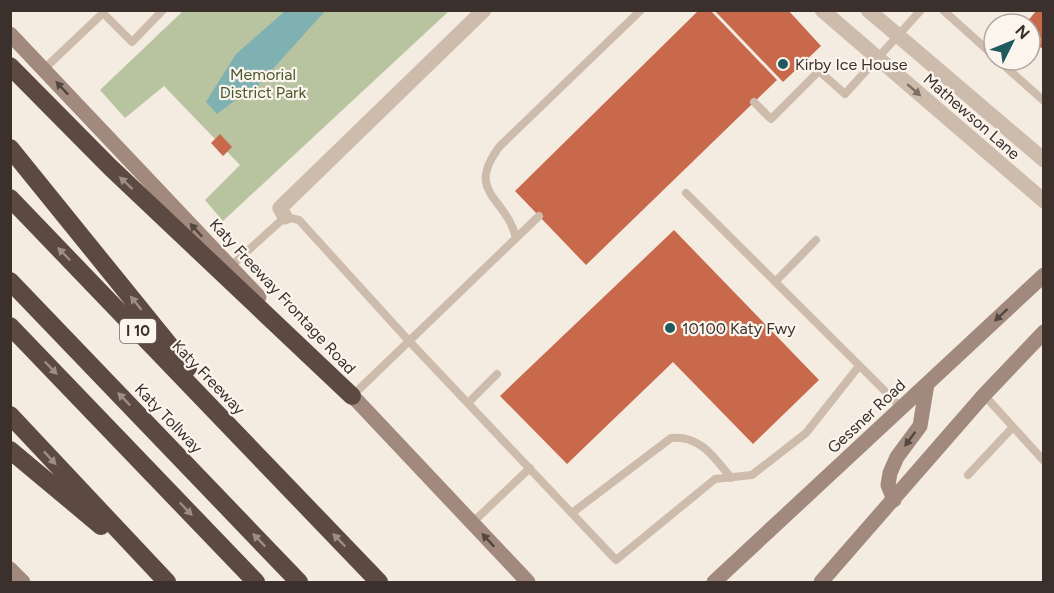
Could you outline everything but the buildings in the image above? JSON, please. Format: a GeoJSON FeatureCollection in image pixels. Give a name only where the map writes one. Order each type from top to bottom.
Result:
{"type":"FeatureCollection","features":[{"type":"Feature","properties":{"kind":"highway"},"geometry":{"type":"LineString","coordinates":[[10,66],[110,167],[352,396]]}},
{"type":"Feature","properties":{"kind":"highway"},"geometry":{"type":"LineString","coordinates":[[10,148],[265,463]]}},
{"type":"Feature","properties":{"kind":"highway","name":"Katy Freeway"},"geometry":{"type":"LineString","coordinates":[[10,198],[379,582]]}},
{"type":"Feature","properties":{"kind":"highway","name":"Katy Tollway"},"geometry":{"type":"LineString","coordinates":[[10,281],[299,582]]}},
{"type":"Feature","properties":{"kind":"highway"},"geometry":{"type":"LineString","coordinates":[[10,326],[256,582]]}},
{"type":"Feature","properties":{"kind":"highway"},"geometry":{"type":"LineString","coordinates":[[10,415],[166,581]]}},
{"type":"Feature","properties":{"kind":"highway"},"geometry":{"type":"LineString","coordinates":[[10,450],[166,581]]}},
{"type":"Feature","properties":{"kind":"main road","name":"Katy Freeway Frontage Road"},"geometry":{"type":"LineString","coordinates":[[10,34],[528,582]]}},
{"type":"Feature","properties":{"kind":"main road","name":"Gessner Road"},"geometry":{"type":"LineString","coordinates":[[714,582],[1044,275]]}},
{"type":"Feature","properties":{"kind":"main road"},"geometry":{"type":"LineString","coordinates":[[821,582],[984,395],[1044,332]]}},
{"type":"Feature","properties":{"kind":"main road"},"geometry":{"type":"LineString","coordinates":[[894,500],[888,485],[890,473],[897,457],[920,426],[927,384]]}},
{"type":"Feature","properties":{"kind":"main road"},"geometry":{"type":"LineString","coordinates":[[10,569],[23,582]]}},
{"type":"Feature","properties":{"kind":"street"},"geometry":{"type":"LineString","coordinates":[[285,217],[280,208],[484,10]]}},
{"type":"Feature","properties":{"kind":"street","name":"Mathewson Lane"},"geometry":{"type":"LineString","coordinates":[[822,10],[1044,201]]}},
{"type":"Feature","properties":{"kind":"street","name":"Mathewson Lane"},"geometry":{"type":"LineString","coordinates":[[867,10],[1044,160]]}},
{"type":"Feature","properties":{"kind":"lane"},"geometry":{"type":"LineString","coordinates":[[44,69],[103,13],[132,42],[163,10]]}},
{"type":"Feature","properties":{"kind":"lane"},"geometry":{"type":"LineString","coordinates":[[516,238],[506,213],[487,189],[485,175],[490,159],[500,146],[641,10]]}},
{"type":"Feature","properties":{"kind":"lane"},"geometry":{"type":"LineString","coordinates":[[754,102],[771,119],[819,71],[845,94],[921,10]]}},
{"type":"Feature","properties":{"kind":"lane"},"geometry":{"type":"LineString","coordinates":[[943,10],[982,45]]}},
{"type":"Feature","properties":{"kind":"lane"},"geometry":{"type":"LineString","coordinates":[[1011,72],[1044,101]]}},
{"type":"Feature","properties":{"kind":"lane"},"geometry":{"type":"LineString","coordinates":[[686,194],[901,407]]}},
{"type":"Feature","properties":{"kind":"lane"},"geometry":{"type":"LineString","coordinates":[[352,396],[539,216]]}},
{"type":"Feature","properties":{"kind":"lane"},"geometry":{"type":"LineString","coordinates":[[230,267],[285,217],[298,220],[616,560],[715,479],[752,475],[806,433],[859,366]]}},
{"type":"Feature","properties":{"kind":"lane"},"geometry":{"type":"LineString","coordinates":[[775,282],[816,240]]}},
{"type":"Feature","properties":{"kind":"lane"},"geometry":{"type":"LineString","coordinates":[[468,403],[497,374]]}},
{"type":"Feature","properties":{"kind":"lane"},"geometry":{"type":"LineString","coordinates":[[984,395],[1044,460]]}},
{"type":"Feature","properties":{"kind":"lane"},"geometry":{"type":"LineString","coordinates":[[968,475],[1013,427]]}},
{"type":"Feature","properties":{"kind":"lane"},"geometry":{"type":"LineString","coordinates":[[572,513],[670,438],[684,437],[697,442],[731,478]]}},
{"type":"Feature","properties":{"kind":"lane"},"geometry":{"type":"LineString","coordinates":[[472,523],[530,468]]}},
{"type":"Feature","properties":{"kind":"green space","name":"Memorial District Park"},"geometry":{"type":"Polygon","coordinates":[[[183,11],[449,11],[223,221],[205,200],[240,165],[164,86],[125,118],[100,90],[183,11]]]}},
{"type":"Feature","properties":{"kind":"water"},"geometry":{"type":"Polygon","coordinates":[[[285,11],[325,11],[253,91],[249,90],[217,114],[206,102],[236,54],[285,11]]]}},
{"type":"Feature","properties":{"kind":"place","name":"Kirby Ice House"},"geometry":{"type":"Point","coordinates":[783,64]}},
{"type":"Feature","properties":{"kind":"place","name":"10100 Katy Fwy"},"geometry":{"type":"Point","coordinates":[670,328]}}]}
